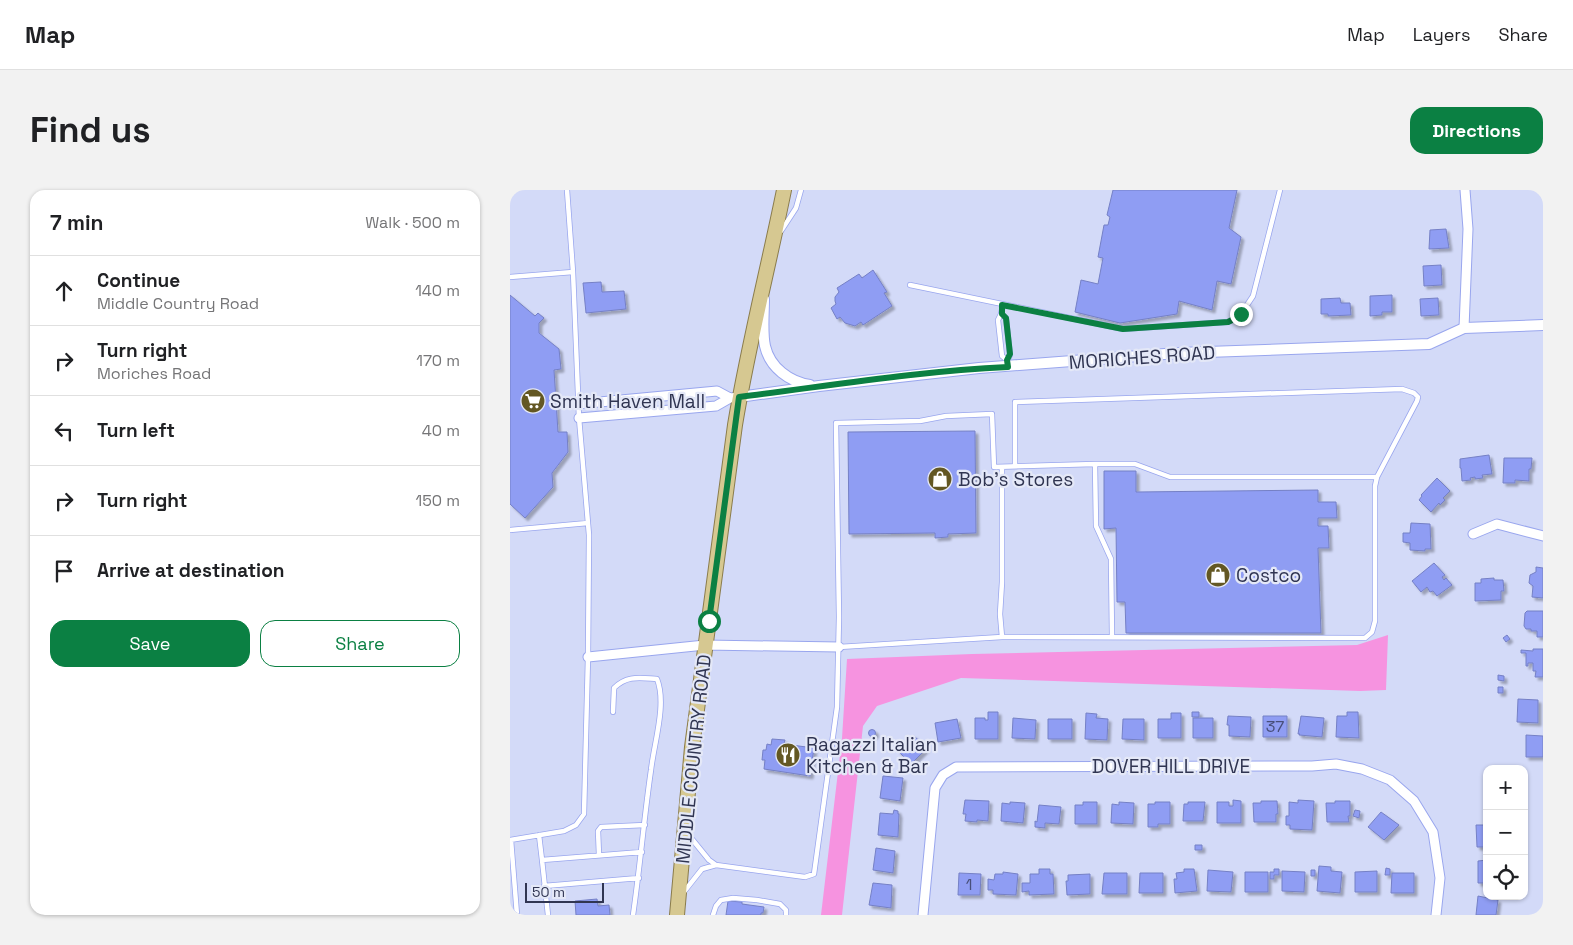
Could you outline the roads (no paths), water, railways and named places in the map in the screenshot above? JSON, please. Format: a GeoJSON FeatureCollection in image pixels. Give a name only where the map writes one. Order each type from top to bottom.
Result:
{"type":"FeatureCollection","features":[{"type":"Feature","properties":{"kind":"main road","name":"MIDDLE COUNTRY ROAD"},"geometry":{"type":"LineString","coordinates":[[677,915],[692,747],[734,397],[764,287],[784,190]]}},
{"type":"Feature","properties":{"kind":"street"},"geometry":{"type":"LineString","coordinates":[[1464,328],[1468,229],[1465,190]]}},
{"type":"Feature","properties":{"kind":"street"},"geometry":{"type":"LineString","coordinates":[[764,287],[765,346],[771,360],[778,369],[800,383],[819,386]]}},
{"type":"Feature","properties":{"kind":"street","name":"MORICHES ROAD"},"geometry":{"type":"LineString","coordinates":[[734,397],[979,368],[1007,363],[1178,353],[1429,344],[1464,328],[1543,325]]}},
{"type":"Feature","properties":{"kind":"street"},"geometry":{"type":"LineString","coordinates":[[578,404],[717,391],[734,397]]}},
{"type":"Feature","properties":{"kind":"street"},"geometry":{"type":"LineString","coordinates":[[578,418],[716,406],[734,397]]}},
{"type":"Feature","properties":{"kind":"street"},"geometry":{"type":"LineString","coordinates":[[1473,534],[1497,524],[1543,536]]}},
{"type":"Feature","properties":{"kind":"street"},"geometry":{"type":"LineString","coordinates":[[588,656],[705,645],[839,647]]}},
{"type":"Feature","properties":{"kind":"street","name":"DOVER HILL DRIVE"},"geometry":{"type":"LineString","coordinates":[[923,915],[935,788],[943,775],[956,767],[1302,766],[1336,764],[1362,769],[1390,780],[1414,801],[1433,832],[1440,878],[1436,915]]}},
{"type":"Feature","properties":{"kind":"lane"},"geometry":{"type":"LineString","coordinates":[[517,915],[510,840],[564,831],[576,825],[584,814],[588,656],[588,523],[578,418],[573,272],[567,190]]}},
{"type":"Feature","properties":{"kind":"lane"},"geometry":{"type":"LineString","coordinates":[[774,240],[796,208],[801,190]]}},
{"type":"Feature","properties":{"kind":"lane"},"geometry":{"type":"LineString","coordinates":[[910,285],[1123,329],[1228,322],[1241,314],[1253,296],[1280,190]]}},
{"type":"Feature","properties":{"kind":"lane"},"geometry":{"type":"LineString","coordinates":[[510,277],[573,272]]}},
{"type":"Feature","properties":{"kind":"lane"},"geometry":{"type":"LineString","coordinates":[[1002,305],[1002,314],[998,320],[1002,356],[1007,363]]}},
{"type":"Feature","properties":{"kind":"lane"},"geometry":{"type":"LineString","coordinates":[[1002,314],[1006,318],[1010,354],[1007,363]]}},
{"type":"Feature","properties":{"kind":"lane"},"geometry":{"type":"LineString","coordinates":[[839,647],[1002,637],[1365,638],[1372,632],[1375,621],[1375,486],[1377,476],[1418,397],[1414,393],[1402,389],[1015,402],[1015,466]]}},
{"type":"Feature","properties":{"kind":"lane"},"geometry":{"type":"LineString","coordinates":[[678,900],[702,869],[716,865],[806,877],[814,874],[838,707],[836,423],[920,422],[946,416],[992,414],[994,467],[1135,464],[1170,477],[1377,476]]}},
{"type":"Feature","properties":{"kind":"lane"},"geometry":{"type":"LineString","coordinates":[[1095,464],[1096,526],[1111,559],[1112,637]]}},
{"type":"Feature","properties":{"kind":"lane"},"geometry":{"type":"LineString","coordinates":[[1002,467],[1002,582],[1000,614],[1002,637]]}},
{"type":"Feature","properties":{"kind":"lane"},"geometry":{"type":"LineString","coordinates":[[510,530],[588,523]]}},
{"type":"Feature","properties":{"kind":"lane"},"geometry":{"type":"LineString","coordinates":[[613,712],[614,688],[622,680],[638,678],[658,679],[661,688],[660,710],[651,769],[634,915]]}},
{"type":"Feature","properties":{"kind":"lane"},"geometry":{"type":"LineString","coordinates":[[599,855],[598,831],[601,827],[645,825]]}},
{"type":"Feature","properties":{"kind":"lane"},"geometry":{"type":"LineString","coordinates":[[684,829],[709,860],[716,865]]}},
{"type":"Feature","properties":{"kind":"lane"},"geometry":{"type":"LineString","coordinates":[[539,835],[548,915]]}},
{"type":"Feature","properties":{"kind":"lane"},"geometry":{"type":"LineString","coordinates":[[542,860],[642,852]]}},
{"type":"Feature","properties":{"kind":"lane"},"geometry":{"type":"LineString","coordinates":[[544,886],[638,878]]}},
{"type":"Feature","properties":{"kind":"lane"},"geometry":{"type":"LineString","coordinates":[[713,915],[716,906],[721,900],[733,898],[780,904],[786,910],[786,915]]}},
{"type":"Feature","properties":{"kind":"place","name":"Smith Haven Mall"},"geometry":{"type":"Point","coordinates":[533,401]}},
{"type":"Feature","properties":{"kind":"place","name":"Bob's Stores"},"geometry":{"type":"Point","coordinates":[940,479]}},
{"type":"Feature","properties":{"kind":"place","name":"Costco"},"geometry":{"type":"Point","coordinates":[1218,575]}},
{"type":"Feature","properties":{"kind":"place","name":"Ragazzi Italian Kitchen & Bar"},"geometry":{"type":"Point","coordinates":[788,755]}}]}
